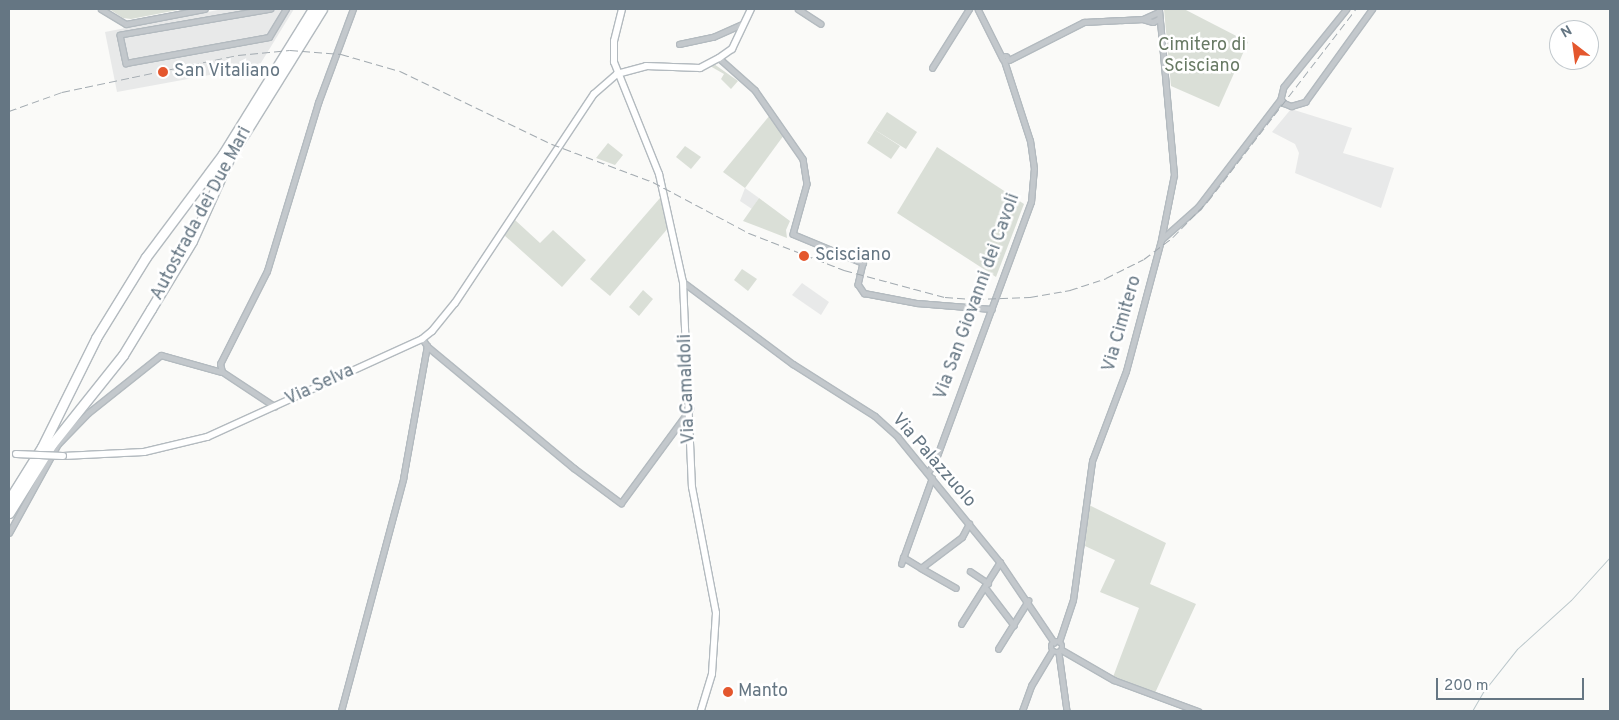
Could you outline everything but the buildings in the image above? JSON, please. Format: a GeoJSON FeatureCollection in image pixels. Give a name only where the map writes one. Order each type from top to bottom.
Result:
{"type":"FeatureCollection","features":[{"type":"Feature","properties":{"kind":"highway","name":"Autostrada dei Due Mari"},"geometry":{"type":"LineString","coordinates":[[9,500],[42,447],[87,352],[146,257],[223,154],[313,9]]}},
{"type":"Feature","properties":{"kind":"highway","name":"Autostrada dei Due Mari"},"geometry":{"type":"LineString","coordinates":[[9,513],[52,444],[122,355],[151,309],[192,241],[230,157],[322,9]]}},
{"type":"Feature","properties":{"kind":"street"},"geometry":{"type":"LineString","coordinates":[[101,9],[126,24],[205,9]]}},
{"type":"Feature","properties":{"kind":"street"},"geometry":{"type":"LineString","coordinates":[[271,9],[120,35],[126,63],[269,37],[286,9]]}},
{"type":"Feature","properties":{"kind":"street"},"geometry":{"type":"LineString","coordinates":[[222,372],[220,364],[267,271],[318,103],[353,9]]}},
{"type":"Feature","properties":{"kind":"street","name":"Via Camaldoli"},"geometry":{"type":"LineString","coordinates":[[622,9],[612,54],[617,74],[658,174],[683,282],[692,487],[712,582],[716,622],[712,674],[701,711]]}},
{"type":"Feature","properties":{"kind":"street"},"geometry":{"type":"LineString","coordinates":[[617,74],[652,64],[700,68],[732,49],[750,9]]}},
{"type":"Feature","properties":{"kind":"street"},"geometry":{"type":"LineString","coordinates":[[798,9],[822,24]]}},
{"type":"Feature","properties":{"kind":"street"},"geometry":{"type":"LineString","coordinates":[[932,68],[970,9]]}},
{"type":"Feature","properties":{"kind":"street","name":"Via San Giovanni dei Cavoli"},"geometry":{"type":"LineString","coordinates":[[928,472],[992,309],[1031,202],[1034,169],[1030,140],[1007,59],[999,49],[978,9]]}},
{"type":"Feature","properties":{"kind":"street"},"geometry":{"type":"LineString","coordinates":[[1161,240],[1198,207],[1281,99],[1284,87],[1347,9]]}},
{"type":"Feature","properties":{"kind":"street"},"geometry":{"type":"LineString","coordinates":[[1281,99],[1292,106],[1305,102],[1372,9]]}},
{"type":"Feature","properties":{"kind":"street"},"geometry":{"type":"LineString","coordinates":[[1143,19],[1159,10]]}},
{"type":"Feature","properties":{"kind":"street","name":"Via Cimitero"},"geometry":{"type":"LineString","coordinates":[[1022,711],[1031,686],[1052,651],[1073,600],[1092,461],[1126,371],[1161,240],[1174,174],[1159,10]]}},
{"type":"Feature","properties":{"kind":"street"},"geometry":{"type":"LineString","coordinates":[[1007,59],[1084,22],[1143,19],[1149,21],[1161,34]]}},
{"type":"Feature","properties":{"kind":"street"},"geometry":{"type":"LineString","coordinates":[[1149,21],[1159,19]]}},
{"type":"Feature","properties":{"kind":"street"},"geometry":{"type":"LineString","coordinates":[[679,44],[713,37],[742,24]]}},
{"type":"Feature","properties":{"kind":"street"},"geometry":{"type":"LineString","coordinates":[[719,58],[755,90],[803,159],[806,192],[793,234],[863,263],[858,284],[864,293],[918,303],[992,309]]}},
{"type":"Feature","properties":{"kind":"street","name":"Via Selva"},"geometry":{"type":"LineString","coordinates":[[9,533],[58,444],[88,413],[161,355],[222,372],[275,408],[422,339],[432,332],[455,303],[590,100],[617,74]]}},
{"type":"Feature","properties":{"kind":"street","name":"Via Palazzuolo"},"geometry":{"type":"LineString","coordinates":[[683,282],[793,364],[875,416],[928,472],[1000,562],[1061,652]]}},
{"type":"Feature","properties":{"kind":"street"},"geometry":{"type":"LineString","coordinates":[[422,339],[427,346],[574,468],[621,503],[690,409]]}},
{"type":"Feature","properties":{"kind":"street"},"geometry":{"type":"LineString","coordinates":[[341,711],[403,479],[427,346]]}},
{"type":"Feature","properties":{"kind":"street"},"geometry":{"type":"LineString","coordinates":[[12,454],[105,456],[168,448],[223,432],[275,408]]}},
{"type":"Feature","properties":{"kind":"street"},"geometry":{"type":"LineString","coordinates":[[901,564],[932,478]]}},
{"type":"Feature","properties":{"kind":"street"},"geometry":{"type":"LineString","coordinates":[[921,568],[962,537],[969,524]]}},
{"type":"Feature","properties":{"kind":"street"},"geometry":{"type":"LineString","coordinates":[[903,557],[956,588]]}},
{"type":"Feature","properties":{"kind":"street"},"geometry":{"type":"LineString","coordinates":[[961,624],[1000,562]]}},
{"type":"Feature","properties":{"kind":"street"},"geometry":{"type":"LineString","coordinates":[[970,571],[986,585],[1014,625]]}},
{"type":"Feature","properties":{"kind":"street"},"geometry":{"type":"LineString","coordinates":[[998,649],[1028,602]]}},
{"type":"Feature","properties":{"kind":"street"},"geometry":{"type":"LineString","coordinates":[[1052,651],[1061,652],[1114,680],[1198,711]]}},
{"type":"Feature","properties":{"kind":"street"},"geometry":{"type":"LineString","coordinates":[[1061,652],[1067,711]]}},
{"type":"Feature","properties":{"kind":"shaded area"},"geometry":{"type":"Polygon","coordinates":[[[223,9],[294,9],[259,66],[117,92],[105,32],[223,9]]]}},
{"type":"Feature","properties":{"kind":"shaded area"},"geometry":{"type":"Polygon","coordinates":[[[1291,109],[1352,128],[1343,153],[1394,168],[1381,208],[1295,173],[1299,153],[1295,144],[1272,132],[1291,109]]]}},
{"type":"Feature","properties":{"kind":"shaded area"},"geometry":{"type":"Polygon","coordinates":[[[745,188],[759,198],[752,209],[740,201],[745,188]]]}},
{"type":"Feature","properties":{"kind":"shaded area"},"geometry":{"type":"Polygon","coordinates":[[[802,283],[829,302],[821,315],[792,295],[802,283]]]}},
{"type":"Feature","properties":{"kind":"green space"},"geometry":{"type":"Polygon","coordinates":[[[109,9],[183,9],[131,19],[123,18],[109,9]]]}},
{"type":"Feature","properties":{"kind":"green space","name":"Cimitero di Scisciano"},"geometry":{"type":"Polygon","coordinates":[[[1164,9],[1184,9],[1248,42],[1219,107],[1171,86],[1164,9]]]}},
{"type":"Feature","properties":{"kind":"green space"},"geometry":{"type":"Polygon","coordinates":[[[714,64],[738,81],[731,89],[721,79],[724,74],[710,66],[714,64]]]}},
{"type":"Feature","properties":{"kind":"green space"},"geometry":{"type":"Polygon","coordinates":[[[887,112],[917,132],[906,149],[875,130],[887,112]]]}},
{"type":"Feature","properties":{"kind":"green space"},"geometry":{"type":"Polygon","coordinates":[[[770,115],[784,135],[745,188],[723,172],[770,115]]]}},
{"type":"Feature","properties":{"kind":"green space"},"geometry":{"type":"Polygon","coordinates":[[[875,130],[900,146],[891,159],[867,143],[875,130]]]}},
{"type":"Feature","properties":{"kind":"green space"},"geometry":{"type":"Polygon","coordinates":[[[608,143],[623,155],[615,165],[596,158],[608,143]]]}},
{"type":"Feature","properties":{"kind":"green space"},"geometry":{"type":"Polygon","coordinates":[[[685,146],[701,157],[691,169],[676,157],[685,146]]]}},
{"type":"Feature","properties":{"kind":"green space"},"geometry":{"type":"Polygon","coordinates":[[[937,147],[1024,204],[996,277],[897,213],[937,147]]]}},
{"type":"Feature","properties":{"kind":"green space"},"geometry":{"type":"Polygon","coordinates":[[[660,198],[669,227],[610,296],[590,279],[660,198]]]}},
{"type":"Feature","properties":{"kind":"green space"},"geometry":{"type":"Polygon","coordinates":[[[759,198],[790,221],[786,230],[787,238],[743,221],[759,198]]]}},
{"type":"Feature","properties":{"kind":"green space"},"geometry":{"type":"Polygon","coordinates":[[[515,220],[540,243],[553,230],[586,260],[562,287],[504,235],[515,220]]]}},
{"type":"Feature","properties":{"kind":"green space"},"geometry":{"type":"Polygon","coordinates":[[[742,269],[757,279],[748,291],[734,280],[742,269]]]}},
{"type":"Feature","properties":{"kind":"green space"},"geometry":{"type":"Polygon","coordinates":[[[643,290],[653,299],[639,316],[629,307],[643,290]]]}},
{"type":"Feature","properties":{"kind":"green space"},"geometry":{"type":"Polygon","coordinates":[[[1089,505],[1166,543],[1150,584],[1196,604],[1155,693],[1113,677],[1139,608],[1100,592],[1115,560],[1085,546],[1089,505]]]}},
{"type":"Feature","properties":{"kind":"waterway"},"geometry":{"type":"LineString","coordinates":[[1472,711],[1483,692],[1517,649],[1571,600],[1610,557]]}},
{"type":"Feature","properties":{"kind":"railway"},"geometry":{"type":"LineString","coordinates":[[9,111],[62,92],[238,55],[290,50],[341,54],[400,71],[552,144],[653,182],[749,233],[844,270],[945,297],[976,299],[1030,297],[1070,290],[1106,278],[1144,259],[1173,237],[1208,201],[1356,9]]}},
{"type":"Feature","properties":{"kind":"place","name":"San Vitaliano"},"geometry":{"type":"Point","coordinates":[163,72]}},
{"type":"Feature","properties":{"kind":"place","name":"Scisciano"},"geometry":{"type":"Point","coordinates":[804,256]}},
{"type":"Feature","properties":{"kind":"place","name":"Manto"},"geometry":{"type":"Point","coordinates":[728,692]}}]}
